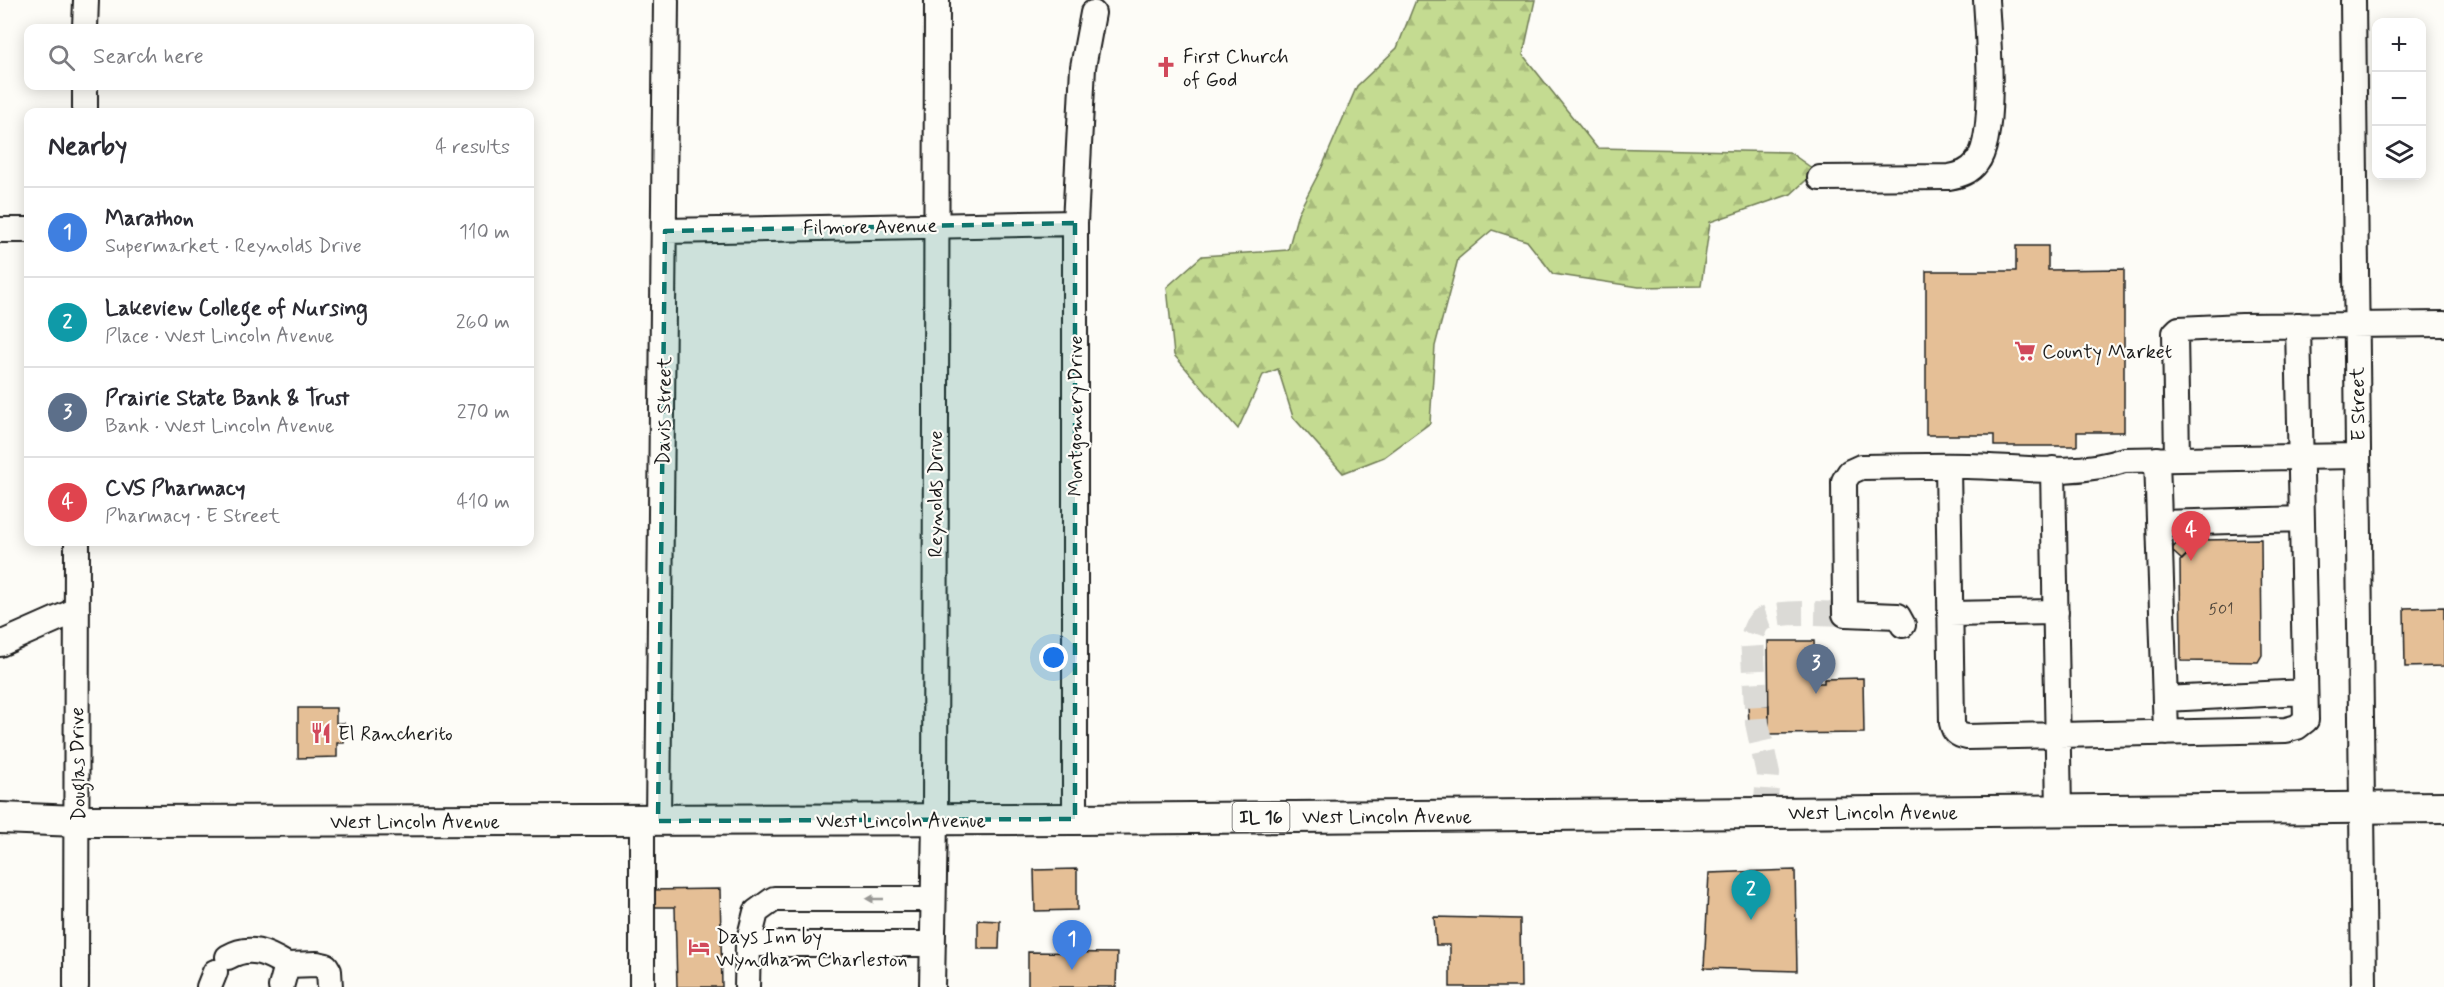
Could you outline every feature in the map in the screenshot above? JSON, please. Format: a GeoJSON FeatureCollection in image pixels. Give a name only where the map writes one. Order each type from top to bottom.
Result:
{"type":"FeatureCollection","features":[{"type":"Feature","properties":{"kind":"main road","name":"West Lincoln Avenue"},"geometry":{"type":"LineString","coordinates":[[78,821],[935,820],[2444,807]]}},
{"type":"Feature","properties":{"kind":"main road","name":"IL 16"},"geometry":{"type":"LineString","coordinates":[[0,818],[78,821]]}},
{"type":"Feature","properties":{"kind":"main road","name":"IL 16"},"geometry":{"type":"LineString","coordinates":[[0,830],[78,821]]}},
{"type":"Feature","properties":{"kind":"street"},"geometry":{"type":"LineString","coordinates":[[86,0],[86,24]]}},
{"type":"Feature","properties":{"kind":"street","name":"Davis Street"},"geometry":{"type":"LineString","coordinates":[[642,987],[650,821],[665,231],[666,0]]}},
{"type":"Feature","properties":{"kind":"street","name":"Reynolds Drive"},"geometry":{"type":"LineString","coordinates":[[932,987],[935,820],[937,0]]}},
{"type":"Feature","properties":{"kind":"street"},"geometry":{"type":"LineString","coordinates":[[1820,178],[1961,176],[1977,164],[1982,156],[1988,131],[1986,0]]}},
{"type":"Feature","properties":{"kind":"street","name":"E Street"},"geometry":{"type":"LineString","coordinates":[[2354,0],[2364,987]]}},
{"type":"Feature","properties":{"kind":"street","name":"Montgomery Drive"},"geometry":{"type":"LineString","coordinates":[[1075,819],[1075,223],[1083,67],[1093,13]]}},
{"type":"Feature","properties":{"kind":"street"},"geometry":{"type":"LineString","coordinates":[[85,90],[85,108]]}},
{"type":"Feature","properties":{"kind":"street","name":"Filmore Avenue"},"geometry":{"type":"LineString","coordinates":[[665,231],[1075,223]]}},
{"type":"Feature","properties":{"kind":"street"},"geometry":{"type":"LineString","coordinates":[[0,230],[24,230]]}},
{"type":"Feature","properties":{"kind":"street"},"geometry":{"type":"LineString","coordinates":[[2166,733],[2160,523],[2167,459],[2175,333],[2184,327],[2444,324]]}},
{"type":"Feature","properties":{"kind":"street"},"geometry":{"type":"LineString","coordinates":[[1948,466],[1953,730],[1958,735],[1967,737],[2058,736],[2286,730],[2297,727],[2306,720],[2298,325]]}},
{"type":"Feature","properties":{"kind":"street"},"geometry":{"type":"LineString","coordinates":[[1903,625],[1898,616],[1845,614],[1844,481],[1850,472],[1861,467],[1948,466],[2053,469],[2107,466],[2124,460],[2358,456]]}},
{"type":"Feature","properties":{"kind":"street"},"geometry":{"type":"LineString","coordinates":[[2053,469],[2059,811]]}},
{"type":"Feature","properties":{"kind":"street"},"geometry":{"type":"LineString","coordinates":[[2160,523],[2301,519]]}},
{"type":"Feature","properties":{"kind":"street","name":"Douglas Drive"},"geometry":{"type":"LineString","coordinates":[[76,987],[77,546]]}},
{"type":"Feature","properties":{"kind":"street"},"geometry":{"type":"LineString","coordinates":[[0,644],[77,610]]}},
{"type":"Feature","properties":{"kind":"street"},"geometry":{"type":"LineString","coordinates":[[1950,614],[2056,612]]}},
{"type":"Feature","properties":{"kind":"street"},"geometry":{"type":"LineString","coordinates":[[2165,699],[2305,692]]}},
{"type":"Feature","properties":{"kind":"street"},"geometry":{"type":"LineString","coordinates":[[747,987],[748,944],[756,912],[774,899],[933,899]]}},
{"type":"Feature","properties":{"kind":"street"},"geometry":{"type":"LineString","coordinates":[[748,944],[933,944]]}},
{"type":"Feature","properties":{"kind":"street"},"geometry":{"type":"LineString","coordinates":[[217,972],[248,950],[259,950],[284,976],[317,964],[326,966],[329,971],[330,987]]}},
{"type":"Feature","properties":{"kind":"highlighted area"},"geometry":{"type":"Polygon","coordinates":[[[1075,223],[1075,819],[658,821],[665,231],[1075,223]]]}},
{"type":"Feature","properties":{"kind":"green space"},"geometry":{"type":"Polygon","coordinates":[[[1416,0],[1535,0],[1523,55],[1597,148],[1789,152],[1816,171],[1791,194],[1710,222],[1701,286],[1639,287],[1553,274],[1527,241],[1492,230],[1458,259],[1435,346],[1430,423],[1384,457],[1343,473],[1293,417],[1278,369],[1263,375],[1238,429],[1174,355],[1167,287],[1202,256],[1288,250],[1298,213],[1322,167],[1357,86],[1397,48],[1416,0]]]}},
{"type":"Feature","properties":{"kind":"building","name":"County Market"},"geometry":{"type":"Polygon","coordinates":[[[2016,246],[2048,246],[2048,270],[2124,269],[2124,432],[2077,432],[2077,446],[1994,446],[1994,435],[1926,435],[1926,271],[2016,271],[2016,246]]]}},
{"type":"Feature","properties":{"kind":"building"},"geometry":{"type":"Polygon","coordinates":[[[2261,539],[2262,655],[2258,662],[2181,661],[2180,561],[2202,540],[2261,539]]]}},
{"type":"Feature","properties":{"kind":"building"},"geometry":{"type":"Polygon","coordinates":[[[2179,541],[2190,552],[2182,560],[2171,550],[2179,541]]]}},
{"type":"Feature","properties":{"kind":"building"},"geometry":{"type":"Polygon","coordinates":[[[2444,607],[2444,666],[2405,667],[2404,608],[2444,607]]]}},
{"type":"Feature","properties":{"kind":"building"},"geometry":{"type":"Polygon","coordinates":[[[1768,641],[1814,641],[1815,683],[1824,683],[1824,679],[1863,678],[1864,733],[1769,734],[1768,641]]]}},
{"type":"Feature","properties":{"kind":"building"},"geometry":{"type":"Polygon","coordinates":[[[1748,705],[1769,705],[1769,723],[1749,723],[1748,705]]]}},
{"type":"Feature","properties":{"kind":"building","name":"El Rancherito"},"geometry":{"type":"Polygon","coordinates":[[[298,708],[336,708],[336,723],[344,723],[344,743],[337,743],[337,757],[298,758],[298,708]]]}},
{"type":"Feature","properties":{"kind":"building"},"geometry":{"type":"Polygon","coordinates":[[[1077,869],[1077,910],[1035,911],[1034,870],[1077,869]]]}},
{"type":"Feature","properties":{"kind":"building"},"geometry":{"type":"Polygon","coordinates":[[[1795,870],[1797,971],[1704,968],[1709,873],[1795,870]]]}},
{"type":"Feature","properties":{"kind":"building","name":"Days Inn by Wyndham Charleston"},"geometry":{"type":"Polygon","coordinates":[[[720,889],[722,987],[677,987],[675,907],[649,907],[648,890],[720,889]]]}},
{"type":"Feature","properties":{"kind":"building"},"geometry":{"type":"Polygon","coordinates":[[[1434,917],[1520,919],[1521,987],[1450,987],[1450,945],[1436,945],[1434,917]]]}},
{"type":"Feature","properties":{"kind":"building"},"geometry":{"type":"Polygon","coordinates":[[[978,920],[1000,921],[999,949],[978,949],[978,920]]]}},
{"type":"Feature","properties":{"kind":"building"},"geometry":{"type":"Polygon","coordinates":[[[1028,952],[1117,953],[1116,987],[1028,987],[1028,952]]]}},
{"type":"Feature","properties":{"kind":"tunnel"},"geometry":{"type":"LineString","coordinates":[[1765,813],[1768,774],[1757,723],[1752,638],[1755,628],[1760,621],[1776,615],[1845,614]]}},
{"type":"Feature","properties":{"kind":"place","name":"First Church of God"},"geometry":{"type":"Point","coordinates":[1166,67]}},
{"type":"Feature","properties":{"kind":"place","name":"County Market"},"geometry":{"type":"Point","coordinates":[2025,351]}},
{"type":"Feature","properties":{"kind":"place","name":"CVS Pharmacy"},"geometry":{"type":"Point","coordinates":[2191,561]}},
{"type":"Feature","properties":{"kind":"place","name":"Prairie State Bank & Trust"},"geometry":{"type":"Point","coordinates":[1816,694]}},
{"type":"Feature","properties":{"kind":"place","name":"El Rancherito"},"geometry":{"type":"Point","coordinates":[321,733]}},
{"type":"Feature","properties":{"kind":"place","name":"Lakeview College of Nursing"},"geometry":{"type":"Point","coordinates":[1751,920]}},
{"type":"Feature","properties":{"kind":"place","name":"Days Inn by Wyndham Charleston"},"geometry":{"type":"Point","coordinates":[699,947]}},
{"type":"Feature","properties":{"kind":"place","name":"Marathon"},"geometry":{"type":"Point","coordinates":[1072,970]}}]}
